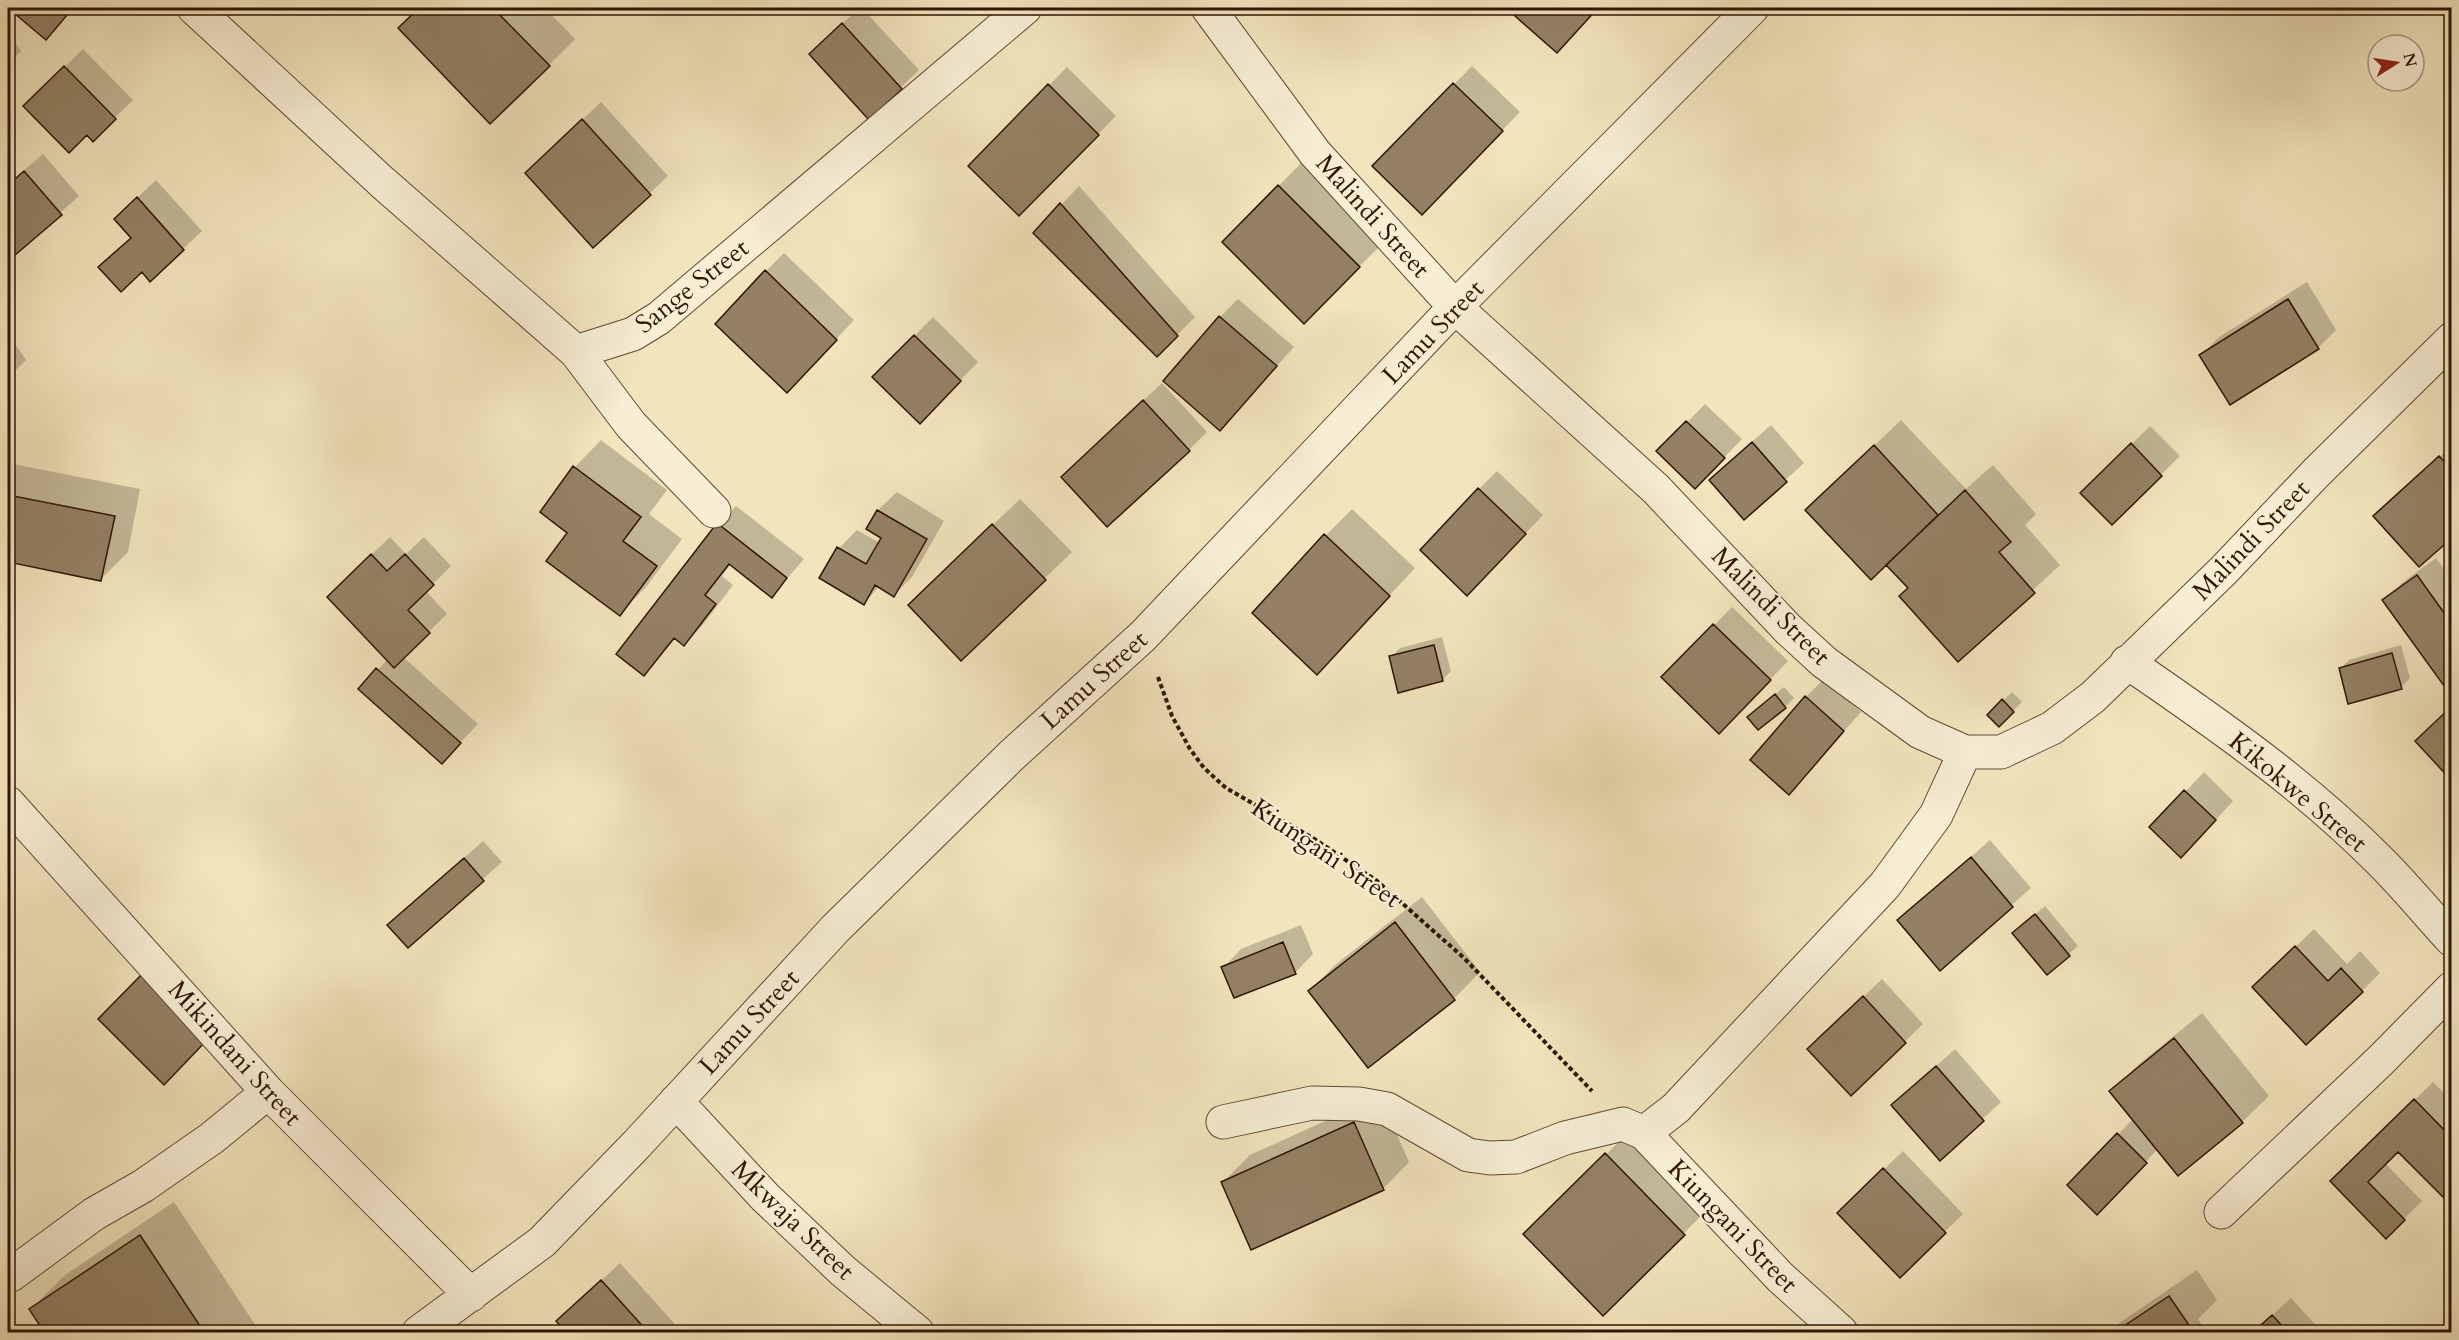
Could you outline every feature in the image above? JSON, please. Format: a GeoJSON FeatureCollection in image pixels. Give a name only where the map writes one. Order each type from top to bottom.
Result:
{"type":"FeatureCollection","features":[{"type":"Feature","properties":{"kind":"street"},"geometry":{"type":"LineString","coordinates":[[194,8],[382,182],[576,352],[631,425],[714,511]]}},
{"type":"Feature","properties":{"kind":"street","name":"Sange Street"},"geometry":{"type":"LineString","coordinates":[[576,352],[633,334],[659,318],[1025,8]]}},
{"type":"Feature","properties":{"kind":"street","name":"Malindi Street"},"geometry":{"type":"LineString","coordinates":[[1208,8],[1315,153],[1455,307],[1656,489],[1788,629],[1824,662],[1920,732],[1965,752],[2001,752],[2052,728],[2093,697],[2224,570],[2316,473],[2451,339]]}},
{"type":"Feature","properties":{"kind":"street","name":"Lamu Street"},"geometry":{"type":"LineString","coordinates":[[419,1332],[542,1242],[835,929],[1011,756],[1143,636],[1455,307],[1752,8]]}},
{"type":"Feature","properties":{"kind":"street","name":"Kikokwe Street"},"geometry":{"type":"LineString","coordinates":[[2127,662],[2239,739],[2307,795],[2381,862],[2451,940]]}},
{"type":"Feature","properties":{"kind":"street"},"geometry":{"type":"LineString","coordinates":[[1223,1122],[1312,1103],[1359,1104],[1387,1109],[1468,1155],[1490,1158],[1516,1157],[1565,1138],[1633,1129],[1677,1108],[1885,885],[1936,815],[1965,752]]}},
{"type":"Feature","properties":{"kind":"street","name":"Mikindani Street"},"geometry":{"type":"LineString","coordinates":[[8,803],[268,1092],[471,1295]]}},
{"type":"Feature","properties":{"kind":"street"},"geometry":{"type":"LineString","coordinates":[[2221,1212],[2381,1060],[2451,988]]}},
{"type":"Feature","properties":{"kind":"street"},"geometry":{"type":"LineString","coordinates":[[11,1275],[94,1214],[143,1186],[212,1138],[268,1092]]}},
{"type":"Feature","properties":{"kind":"street","name":"Mkwaja Street"},"geometry":{"type":"LineString","coordinates":[[676,1101],[774,1205],[843,1271],[917,1332]]}},
{"type":"Feature","properties":{"kind":"street","name":"Kiungani Street"},"geometry":{"type":"LineString","coordinates":[[1633,1129],[1780,1276],[1841,1332]]}},
{"type":"Feature","properties":{"kind":"path","name":"Kiungani Street"},"geometry":{"type":"LineString","coordinates":[[1143,636],[1172,716],[1190,749],[1204,768],[1226,788],[1316,840],[1377,881],[1464,958],[1633,1129]]}},
{"type":"Feature","properties":{"kind":"building"},"geometry":{"type":"Polygon","coordinates":[[[8,8],[73,8],[46,40],[8,8]]]}},
{"type":"Feature","properties":{"kind":"building"},"geometry":{"type":"Polygon","coordinates":[[[419,8],[493,8],[550,66],[490,124],[398,28],[419,8]]]}},
{"type":"Feature","properties":{"kind":"building"},"geometry":{"type":"Polygon","coordinates":[[[1506,8],[1598,8],[1557,53],[1506,8]]]}},
{"type":"Feature","properties":{"kind":"building"},"geometry":{"type":"Polygon","coordinates":[[[842,23],[902,89],[869,120],[809,54],[842,23]]]}},
{"type":"Feature","properties":{"kind":"building"},"geometry":{"type":"Polygon","coordinates":[[[64,66],[116,119],[93,142],[87,135],[69,153],[23,106],[64,66]]]}},
{"type":"Feature","properties":{"kind":"building"},"geometry":{"type":"Polygon","coordinates":[[[1453,83],[1503,131],[1422,215],[1372,166],[1453,83]]]}},
{"type":"Feature","properties":{"kind":"building"},"geometry":{"type":"Polygon","coordinates":[[[1048,84],[1099,135],[1019,216],[968,166],[1048,84]]]}},
{"type":"Feature","properties":{"kind":"building"},"geometry":{"type":"Polygon","coordinates":[[[582,119],[651,195],[593,248],[525,173],[582,119]]]}},
{"type":"Feature","properties":{"kind":"building"},"geometry":{"type":"Polygon","coordinates":[[[24,171],[62,215],[8,261],[8,185],[24,171]]]}},
{"type":"Feature","properties":{"kind":"building"},"geometry":{"type":"Polygon","coordinates":[[[1278,185],[1360,267],[1304,324],[1222,242],[1278,185]]]}},
{"type":"Feature","properties":{"kind":"building"},"geometry":{"type":"Polygon","coordinates":[[[137,197],[184,250],[150,282],[142,272],[121,292],[98,267],[131,238],[114,219],[137,197]]]}},
{"type":"Feature","properties":{"kind":"building"},"geometry":{"type":"Polygon","coordinates":[[[1060,203],[1178,336],[1157,357],[1033,233],[1060,203]]]}},
{"type":"Feature","properties":{"kind":"building"},"geometry":{"type":"Polygon","coordinates":[[[765,270],[837,340],[787,393],[715,324],[765,270]]]}},
{"type":"Feature","properties":{"kind":"building"},"geometry":{"type":"Polygon","coordinates":[[[2288,299],[2319,349],[2230,405],[2199,355],[2288,299]]]}},
{"type":"Feature","properties":{"kind":"building"},"geometry":{"type":"Polygon","coordinates":[[[1219,316],[1277,366],[1220,431],[1163,381],[1219,316]]]}},
{"type":"Feature","properties":{"kind":"building"},"geometry":{"type":"Polygon","coordinates":[[[914,335],[961,381],[920,424],[872,377],[914,335]]]}},
{"type":"Feature","properties":{"kind":"building"},"geometry":{"type":"Polygon","coordinates":[[[1143,400],[1190,451],[1107,527],[1061,477],[1143,400]]]}},
{"type":"Feature","properties":{"kind":"building"},"geometry":{"type":"Polygon","coordinates":[[[1686,421],[1725,458],[1695,489],[1656,451],[1686,421]]]}},
{"type":"Feature","properties":{"kind":"building"},"geometry":{"type":"Polygon","coordinates":[[[1752,442],[1787,482],[1744,520],[1709,480],[1752,442]]]}},
{"type":"Feature","properties":{"kind":"building"},"geometry":{"type":"Polygon","coordinates":[[[2131,443],[2162,476],[2112,525],[2080,493],[2131,443]]]}},
{"type":"Feature","properties":{"kind":"building"},"geometry":{"type":"Polygon","coordinates":[[[1874,445],[1938,515],[1871,580],[1805,510],[1874,445]]]}},
{"type":"Feature","properties":{"kind":"building"},"geometry":{"type":"Polygon","coordinates":[[[2439,456],[2452,470],[2452,538],[2419,567],[2373,516],[2439,456]]]}},
{"type":"Feature","properties":{"kind":"building"},"geometry":{"type":"Polygon","coordinates":[[[573,466],[641,517],[623,541],[657,566],[620,616],[546,561],[567,533],[540,512],[573,466]]]}},
{"type":"Feature","properties":{"kind":"building"},"geometry":{"type":"Polygon","coordinates":[[[1478,488],[1526,534],[1467,596],[1420,550],[1478,488]]]}},
{"type":"Feature","properties":{"kind":"building"},"geometry":{"type":"Polygon","coordinates":[[[1965,490],[2011,542],[1999,552],[2035,593],[1958,662],[1899,596],[1908,588],[1886,565],[1965,490]]]}},
{"type":"Feature","properties":{"kind":"building"},"geometry":{"type":"Polygon","coordinates":[[[8,495],[115,516],[101,581],[8,562],[8,495]]]}},
{"type":"Feature","properties":{"kind":"building"},"geometry":{"type":"Polygon","coordinates":[[[877,510],[927,539],[894,597],[875,585],[864,605],[819,578],[837,547],[866,564],[881,538],[866,529],[877,510]]]}},
{"type":"Feature","properties":{"kind":"building"},"geometry":{"type":"Polygon","coordinates":[[[717,523],[787,578],[772,598],[729,564],[705,595],[716,604],[684,646],[674,638],[644,676],[616,654],[717,523]]]}},
{"type":"Feature","properties":{"kind":"building"},"geometry":{"type":"Polygon","coordinates":[[[992,524],[1046,580],[961,661],[908,605],[992,524]]]}},
{"type":"Feature","properties":{"kind":"building"},"geometry":{"type":"Polygon","coordinates":[[[1324,534],[1390,596],[1317,675],[1252,613],[1324,534]]]}},
{"type":"Feature","properties":{"kind":"building"},"geometry":{"type":"Polygon","coordinates":[[[371,554],[387,571],[405,554],[434,585],[408,610],[430,633],[394,668],[327,597],[371,554]]]}},
{"type":"Feature","properties":{"kind":"building"},"geometry":{"type":"Polygon","coordinates":[[[2417,575],[2452,624],[2452,687],[2447,690],[2382,600],[2417,575]]]}},
{"type":"Feature","properties":{"kind":"building"},"geometry":{"type":"Polygon","coordinates":[[[1713,624],[1771,680],[1719,734],[1661,677],[1713,624]]]}},
{"type":"Feature","properties":{"kind":"building"},"geometry":{"type":"Polygon","coordinates":[[[1434,645],[1443,681],[1398,693],[1389,656],[1434,645]]]}},
{"type":"Feature","properties":{"kind":"building"},"geometry":{"type":"Polygon","coordinates":[[[2392,653],[2402,689],[2348,704],[2339,668],[2392,653]]]}},
{"type":"Feature","properties":{"kind":"building"},"geometry":{"type":"Polygon","coordinates":[[[376,668],[461,743],[442,764],[358,689],[376,668]]]}},
{"type":"Feature","properties":{"kind":"building"},"geometry":{"type":"Polygon","coordinates":[[[1775,694],[1786,708],[1758,730],[1747,717],[1775,694]]]}},
{"type":"Feature","properties":{"kind":"building"},"geometry":{"type":"Polygon","coordinates":[[[1805,696],[1844,731],[1789,795],[1750,760],[1805,696]]]}},
{"type":"Feature","properties":{"kind":"building"},"geometry":{"type":"Polygon","coordinates":[[[2002,699],[2014,712],[1999,727],[1987,715],[2002,699]]]}},
{"type":"Feature","properties":{"kind":"building"},"geometry":{"type":"Polygon","coordinates":[[[2452,706],[2452,781],[2415,741],[2452,706]]]}},
{"type":"Feature","properties":{"kind":"building"},"geometry":{"type":"Polygon","coordinates":[[[2184,790],[2216,820],[2181,858],[2149,827],[2184,790]]]}},
{"type":"Feature","properties":{"kind":"building"},"geometry":{"type":"Polygon","coordinates":[[[1971,857],[2013,907],[1940,971],[1897,920],[1971,857]]]}},
{"type":"Feature","properties":{"kind":"building"},"geometry":{"type":"Polygon","coordinates":[[[464,858],[484,881],[408,948],[387,925],[464,858]]]}},
{"type":"Feature","properties":{"kind":"building"},"geometry":{"type":"Polygon","coordinates":[[[2035,914],[2070,956],[2047,975],[2012,933],[2035,914]]]}},
{"type":"Feature","properties":{"kind":"building"},"geometry":{"type":"Polygon","coordinates":[[[1395,922],[1455,1000],[1368,1068],[1308,991],[1395,922]]]}},
{"type":"Feature","properties":{"kind":"building"},"geometry":{"type":"Polygon","coordinates":[[[1283,942],[1296,974],[1234,998],[1221,967],[1283,942]]]}},
{"type":"Feature","properties":{"kind":"building"},"geometry":{"type":"Polygon","coordinates":[[[2295,946],[2328,981],[2341,968],[2363,992],[2306,1045],[2252,987],[2295,946]]]}},
{"type":"Feature","properties":{"kind":"building"},"geometry":{"type":"Polygon","coordinates":[[[142,974],[207,1040],[164,1085],[98,1019],[142,974]]]}},
{"type":"Feature","properties":{"kind":"building"},"geometry":{"type":"Polygon","coordinates":[[[1863,996],[1906,1043],[1851,1096],[1807,1049],[1863,996]]]}},
{"type":"Feature","properties":{"kind":"building"},"geometry":{"type":"Polygon","coordinates":[[[2174,1038],[2243,1123],[2178,1176],[2109,1091],[2174,1038]]]}},
{"type":"Feature","properties":{"kind":"building"},"geometry":{"type":"Polygon","coordinates":[[[1936,1066],[1984,1121],[1940,1161],[1891,1105],[1936,1066]]]}},
{"type":"Feature","properties":{"kind":"building"},"geometry":{"type":"Polygon","coordinates":[[[2414,1099],[2452,1138],[2452,1191],[2444,1198],[2398,1152],[2368,1182],[2405,1220],[2386,1239],[2330,1181],[2414,1099]]]}},
{"type":"Feature","properties":{"kind":"building"},"geometry":{"type":"Polygon","coordinates":[[[1354,1122],[1384,1190],[1251,1250],[1221,1182],[1354,1122]]]}},
{"type":"Feature","properties":{"kind":"building"},"geometry":{"type":"Polygon","coordinates":[[[2117,1133],[2147,1163],[2097,1215],[2067,1185],[2117,1133]]]}},
{"type":"Feature","properties":{"kind":"building"},"geometry":{"type":"Polygon","coordinates":[[[1605,1153],[1685,1235],[1603,1316],[1523,1234],[1605,1153]]]}},
{"type":"Feature","properties":{"kind":"building"},"geometry":{"type":"Polygon","coordinates":[[[1883,1168],[1946,1233],[1900,1278],[1837,1213],[1883,1168]]]}},
{"type":"Feature","properties":{"kind":"building"},"geometry":{"type":"Polygon","coordinates":[[[140,1235],[204,1332],[44,1332],[29,1309],[140,1235]]]}},
{"type":"Feature","properties":{"kind":"building"},"geometry":{"type":"Polygon","coordinates":[[[601,1280],[648,1332],[566,1332],[556,1321],[601,1280]]]}},
{"type":"Feature","properties":{"kind":"building"},"geometry":{"type":"Polygon","coordinates":[[[2169,1296],[2191,1328],[2184,1332],[2115,1332],[2169,1296]]]}},
{"type":"Feature","properties":{"kind":"building"},"geometry":{"type":"Polygon","coordinates":[[[2272,1315],[2288,1332],[2253,1332],[2272,1315]]]}}]}
